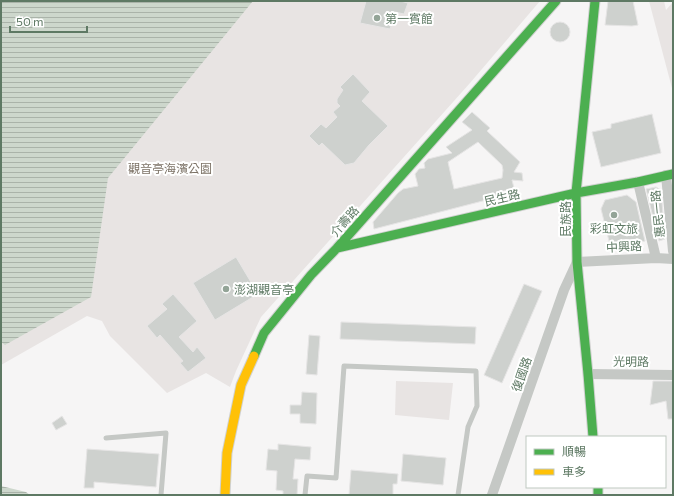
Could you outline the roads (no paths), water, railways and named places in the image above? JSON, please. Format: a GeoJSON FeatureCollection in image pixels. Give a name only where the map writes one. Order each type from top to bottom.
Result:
{"type":"FeatureCollection","features":[{"type":"Feature","properties":{"kind":"street","name":"介壽路"},"geometry":{"type":"LineString","coordinates":[[225,495],[227,453],[241,385],[264,333],[311,275],[337,248],[556,1]]}},
{"type":"Feature","properties":{"kind":"street","name":"民族路"},"geometry":{"type":"LineString","coordinates":[[593,436],[577,262],[576,193],[595,1]]}},
{"type":"Feature","properties":{"kind":"street","name":"民生路"},"geometry":{"type":"LineString","coordinates":[[337,248],[576,193],[638,182],[669,174]]}},
{"type":"Feature","properties":{"kind":"street","name":"惠民一路"},"geometry":{"type":"LineString","coordinates":[[669,174],[673,251]]}},
{"type":"Feature","properties":{"kind":"street"},"geometry":{"type":"LineString","coordinates":[[638,182],[656,258]]}},
{"type":"Feature","properties":{"kind":"street","name":"中興路"},"geometry":{"type":"LineString","coordinates":[[577,262],[673,258]]}},
{"type":"Feature","properties":{"kind":"street","name":"復國路"},"geometry":{"type":"LineString","coordinates":[[492,495],[564,290],[577,262]]}},
{"type":"Feature","properties":{"kind":"street","name":"光明路"},"geometry":{"type":"LineString","coordinates":[[588,374],[673,375]]}},
{"type":"Feature","properties":{"kind":"lane"},"geometry":{"type":"LineString","coordinates":[[306,495],[307,476],[336,478],[344,366],[476,371],[477,406],[468,427],[458,495]]}},
{"type":"Feature","properties":{"kind":"lane"},"geometry":{"type":"LineString","coordinates":[[106,438],[166,433],[161,495]]}},
{"type":"Feature","properties":{"kind":"place","name":"第一賓館"},"geometry":{"type":"Point","coordinates":[377,18]}},
{"type":"Feature","properties":{"kind":"place","name":"彩虹文旅"},"geometry":{"type":"Point","coordinates":[614,215]}},
{"type":"Feature","properties":{"kind":"place","name":"澎湖觀音亭"},"geometry":{"type":"Point","coordinates":[226,289]}},
{"type":"Feature","properties":{"kind":"park label","name":"觀音亭海濱公園"},"geometry":{"type":"Point","coordinates":[170,168]}}]}
